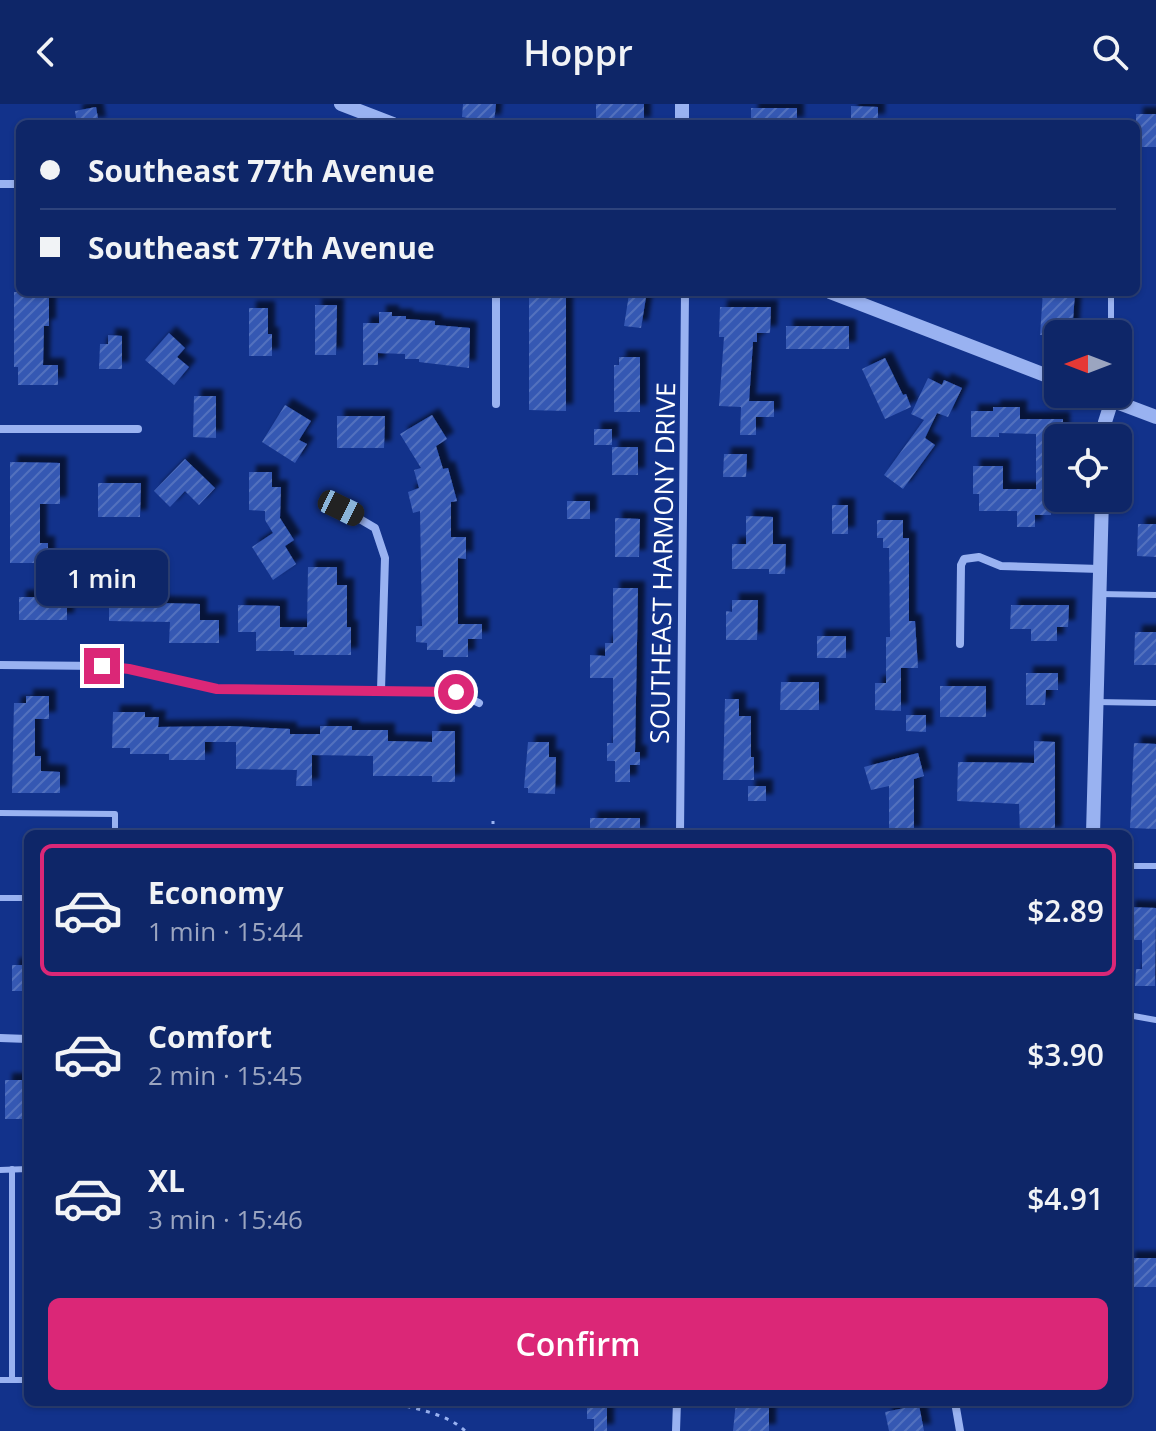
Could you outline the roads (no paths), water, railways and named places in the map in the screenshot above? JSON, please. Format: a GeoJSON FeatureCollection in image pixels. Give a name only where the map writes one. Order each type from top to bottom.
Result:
{"type":"FeatureCollection","features":[{"type":"Feature","properties":{"kind":"street"},"geometry":{"type":"LineString","coordinates":[[341,104],[383,120]]}},
{"type":"Feature","properties":{"kind":"street"},"geometry":{"type":"LineString","coordinates":[[496,296],[496,404]]}},
{"type":"Feature","properties":{"kind":"street","name":"SOUTHEAST HARMONY DRIVE"},"geometry":{"type":"LineString","coordinates":[[680,830],[685,296]]}},
{"type":"Feature","properties":{"kind":"street"},"geometry":{"type":"LineString","coordinates":[[840,296],[1044,375]]}},
{"type":"Feature","properties":{"kind":"street"},"geometry":{"type":"LineString","coordinates":[[1132,408],[1156,417]]}},
{"type":"Feature","properties":{"kind":"street"},"geometry":{"type":"LineString","coordinates":[[0,429],[138,429]]}},
{"type":"Feature","properties":{"kind":"street"},"geometry":{"type":"LineString","coordinates":[[341,508],[375,528],[385,558],[381,690]]}},
{"type":"Feature","properties":{"kind":"street"},"geometry":{"type":"LineString","coordinates":[[1093,830],[1102,512]]}},
{"type":"Feature","properties":{"kind":"street"},"geometry":{"type":"LineString","coordinates":[[960,644],[961,565],[969,556],[1001,566],[1100,569]]}},
{"type":"Feature","properties":{"kind":"street"},"geometry":{"type":"LineString","coordinates":[[0,665],[116,667],[217,689],[456,692],[479,703]]}},
{"type":"Feature","properties":{"kind":"street"},"geometry":{"type":"LineString","coordinates":[[0,1038],[24,1039]]}},
{"type":"Feature","properties":{"kind":"street"},"geometry":{"type":"LineString","coordinates":[[676,1431],[677,1406]]}},
{"type":"Feature","properties":{"kind":"street"},"geometry":{"type":"LineString","coordinates":[[956,1406],[960,1431]]}},
{"type":"Feature","properties":{"kind":"lane"},"geometry":{"type":"LineString","coordinates":[[1111,296],[1111,320]]}},
{"type":"Feature","properties":{"kind":"lane"},"geometry":{"type":"LineString","coordinates":[[1099,594],[1156,595]]}},
{"type":"Feature","properties":{"kind":"lane"},"geometry":{"type":"LineString","coordinates":[[1096,702],[1156,703]]}},
{"type":"Feature","properties":{"kind":"lane"},"geometry":{"type":"LineString","coordinates":[[0,813],[115,814],[115,830]]}},
{"type":"Feature","properties":{"kind":"lane"},"geometry":{"type":"LineString","coordinates":[[1132,866],[1156,866]]}},
{"type":"Feature","properties":{"kind":"lane"},"geometry":{"type":"LineString","coordinates":[[0,898],[24,898]]}},
{"type":"Feature","properties":{"kind":"lane"},"geometry":{"type":"LineString","coordinates":[[1132,1016],[1156,1020]]}},
{"type":"Feature","properties":{"kind":"lane"},"geometry":{"type":"LineString","coordinates":[[12,1169],[12,1380]]}},
{"type":"Feature","properties":{"kind":"lane"},"geometry":{"type":"LineString","coordinates":[[0,1170],[24,1169]]}},
{"type":"Feature","properties":{"kind":"lane"},"geometry":{"type":"LineString","coordinates":[[0,1380],[24,1380]]}}]}
